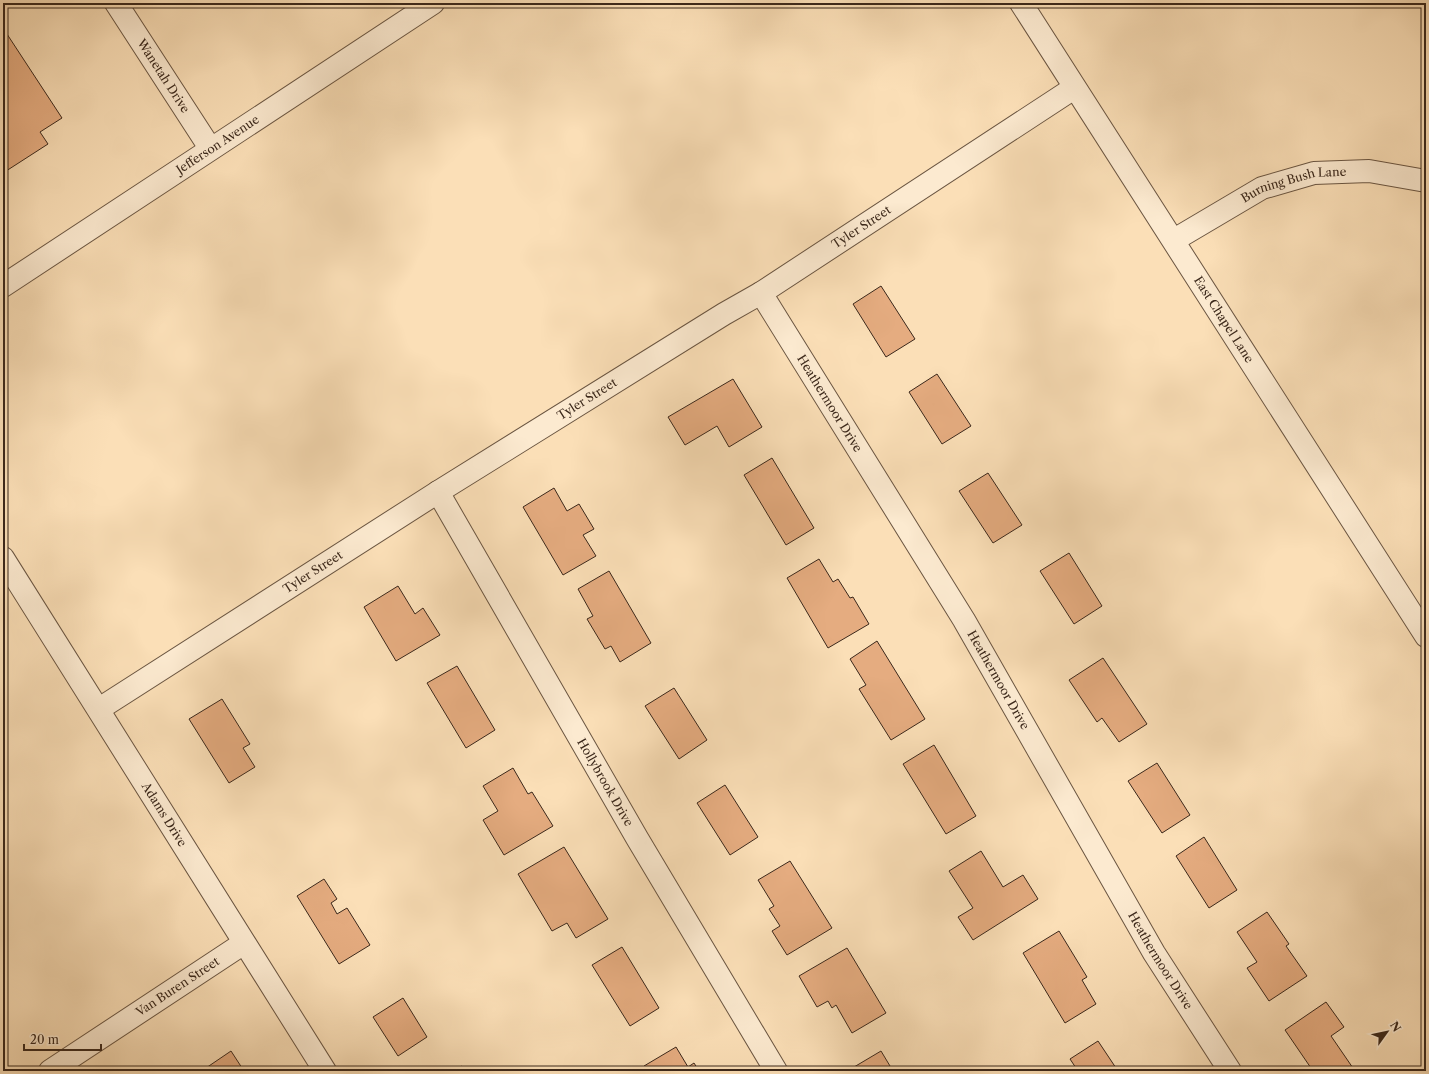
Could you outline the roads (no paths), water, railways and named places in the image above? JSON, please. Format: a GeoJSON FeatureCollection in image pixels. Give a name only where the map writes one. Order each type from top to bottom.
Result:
{"type":"FeatureCollection","features":[{"type":"Feature","properties":{"kind":"street","name":"Wanetah Drive"},"geometry":{"type":"LineString","coordinates":[[116,3],[210,148]]}},
{"type":"Feature","properties":{"kind":"street","name":"Jefferson Avenue"},"geometry":{"type":"LineString","coordinates":[[3,286],[210,148],[433,3]]}},
{"type":"Feature","properties":{"kind":"street","name":"East Chapel Lane"},"geometry":{"type":"LineString","coordinates":[[1021,3],[1426,636]]}},
{"type":"Feature","properties":{"kind":"street","name":"Tyler Street"},"geometry":{"type":"LineString","coordinates":[[99,709],[438,492],[724,314],[761,293],[1074,88]]}},
{"type":"Feature","properties":{"kind":"street","name":"Burning Bush Lane"},"geometry":{"type":"LineString","coordinates":[[1174,240],[1262,188],[1314,173],[1369,171],[1426,181]]}},
{"type":"Feature","properties":{"kind":"street","name":"Heathermoor Drive"},"geometry":{"type":"LineString","coordinates":[[761,293],[964,620],[1154,953],[1230,1071]]}},
{"type":"Feature","properties":{"kind":"street","name":"Hollybrook Drive"},"geometry":{"type":"LineString","coordinates":[[438,492],[637,838],[776,1071]]}},
{"type":"Feature","properties":{"kind":"street","name":"Adams Drive"},"geometry":{"type":"LineString","coordinates":[[3,558],[325,1071]]}},
{"type":"Feature","properties":{"kind":"street","name":"Van Buren Street"},"geometry":{"type":"LineString","coordinates":[[50,1071],[244,943]]}}]}
